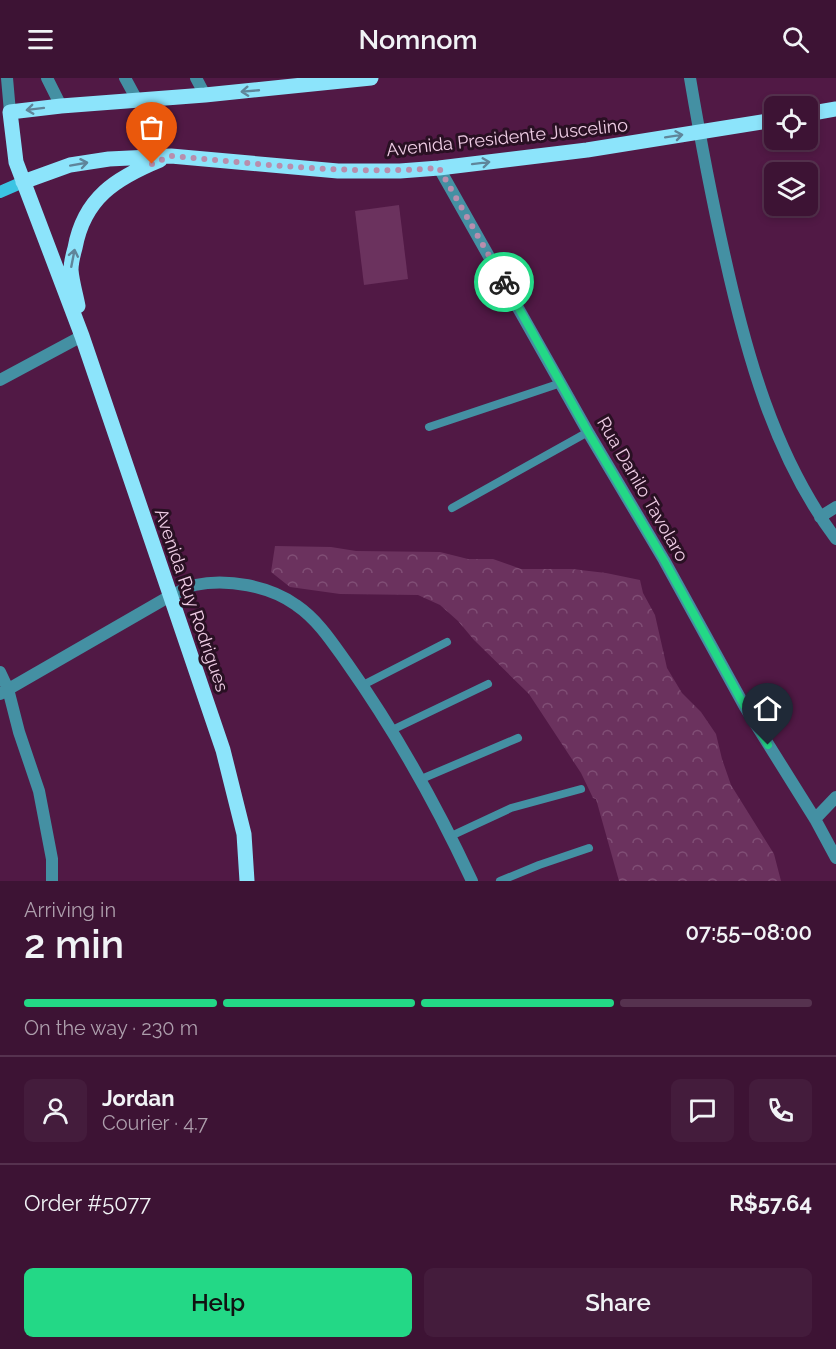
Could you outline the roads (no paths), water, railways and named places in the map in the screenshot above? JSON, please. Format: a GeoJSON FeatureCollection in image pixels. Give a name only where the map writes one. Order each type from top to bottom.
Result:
{"type":"FeatureCollection","features":[{"type":"Feature","properties":{"kind":"main road"},"geometry":{"type":"LineString","coordinates":[[5,112],[61,105],[205,95],[274,83],[371,78]]}},
{"type":"Feature","properties":{"kind":"main road"},"geometry":{"type":"LineString","coordinates":[[818,112],[836,109]]}},
{"type":"Feature","properties":{"kind":"main road","name":"Avenida Ruy Rodrigues"},"geometry":{"type":"LineString","coordinates":[[5,112],[16,162],[82,336],[235,791],[244,834],[247,881]]}},
{"type":"Feature","properties":{"kind":"main road","name":"Avenida Presidente Juscelino"},"geometry":{"type":"LineString","coordinates":[[0,192],[70,165],[109,159],[171,156],[345,171],[400,171],[587,150],[764,122]]}},
{"type":"Feature","properties":{"kind":"main road","name":"Avenida Ruy Rodrigues"},"geometry":{"type":"LineString","coordinates":[[82,336],[71,268],[78,231],[85,216],[97,198],[110,186],[132,172],[171,156]]}},
{"type":"Feature","properties":{"kind":"street"},"geometry":{"type":"LineString","coordinates":[[5,112],[7,78]]}},
{"type":"Feature","properties":{"kind":"street"},"geometry":{"type":"LineString","coordinates":[[47,78],[61,105]]}},
{"type":"Feature","properties":{"kind":"street"},"geometry":{"type":"LineString","coordinates":[[126,78],[137,100]]}},
{"type":"Feature","properties":{"kind":"street"},"geometry":{"type":"LineString","coordinates":[[196,78],[205,95]]}},
{"type":"Feature","properties":{"kind":"street"},"geometry":{"type":"LineString","coordinates":[[690,78],[719,234],[749,361],[797,477],[820,517],[836,539]]}},
{"type":"Feature","properties":{"kind":"street","name":"Rua Danilo Tavolaro"},"geometry":{"type":"LineString","coordinates":[[439,168],[588,432],[664,560],[745,707],[815,819],[836,858]]}},
{"type":"Feature","properties":{"kind":"street"},"geometry":{"type":"LineString","coordinates":[[0,380],[82,336]]}},
{"type":"Feature","properties":{"kind":"street"},"geometry":{"type":"LineString","coordinates":[[820,517],[836,507]]}},
{"type":"Feature","properties":{"kind":"street"},"geometry":{"type":"LineString","coordinates":[[4,692],[170,596],[195,585],[227,583],[261,589],[294,603],[318,624],[363,685],[451,836],[472,881]]}},
{"type":"Feature","properties":{"kind":"street"},"geometry":{"type":"LineString","coordinates":[[0,672],[4,692],[39,791],[52,859],[52,881]]}},
{"type":"Feature","properties":{"kind":"street"},"geometry":{"type":"LineString","coordinates":[[815,819],[836,797]]}},
{"type":"Feature","properties":{"kind":"lane"},"geometry":{"type":"LineString","coordinates":[[429,428],[561,384]]}},
{"type":"Feature","properties":{"kind":"lane"},"geometry":{"type":"LineString","coordinates":[[452,508],[588,432]]}},
{"type":"Feature","properties":{"kind":"lane"},"geometry":{"type":"LineString","coordinates":[[363,685],[447,642]]}},
{"type":"Feature","properties":{"kind":"lane"},"geometry":{"type":"LineString","coordinates":[[390,731],[488,684]]}},
{"type":"Feature","properties":{"kind":"lane"},"geometry":{"type":"LineString","coordinates":[[419,780],[518,738]]}},
{"type":"Feature","properties":{"kind":"lane"},"geometry":{"type":"LineString","coordinates":[[451,836],[511,808],[581,789]]}},
{"type":"Feature","properties":{"kind":"lane"},"geometry":{"type":"LineString","coordinates":[[500,881],[539,865],[589,849]]}}]}
